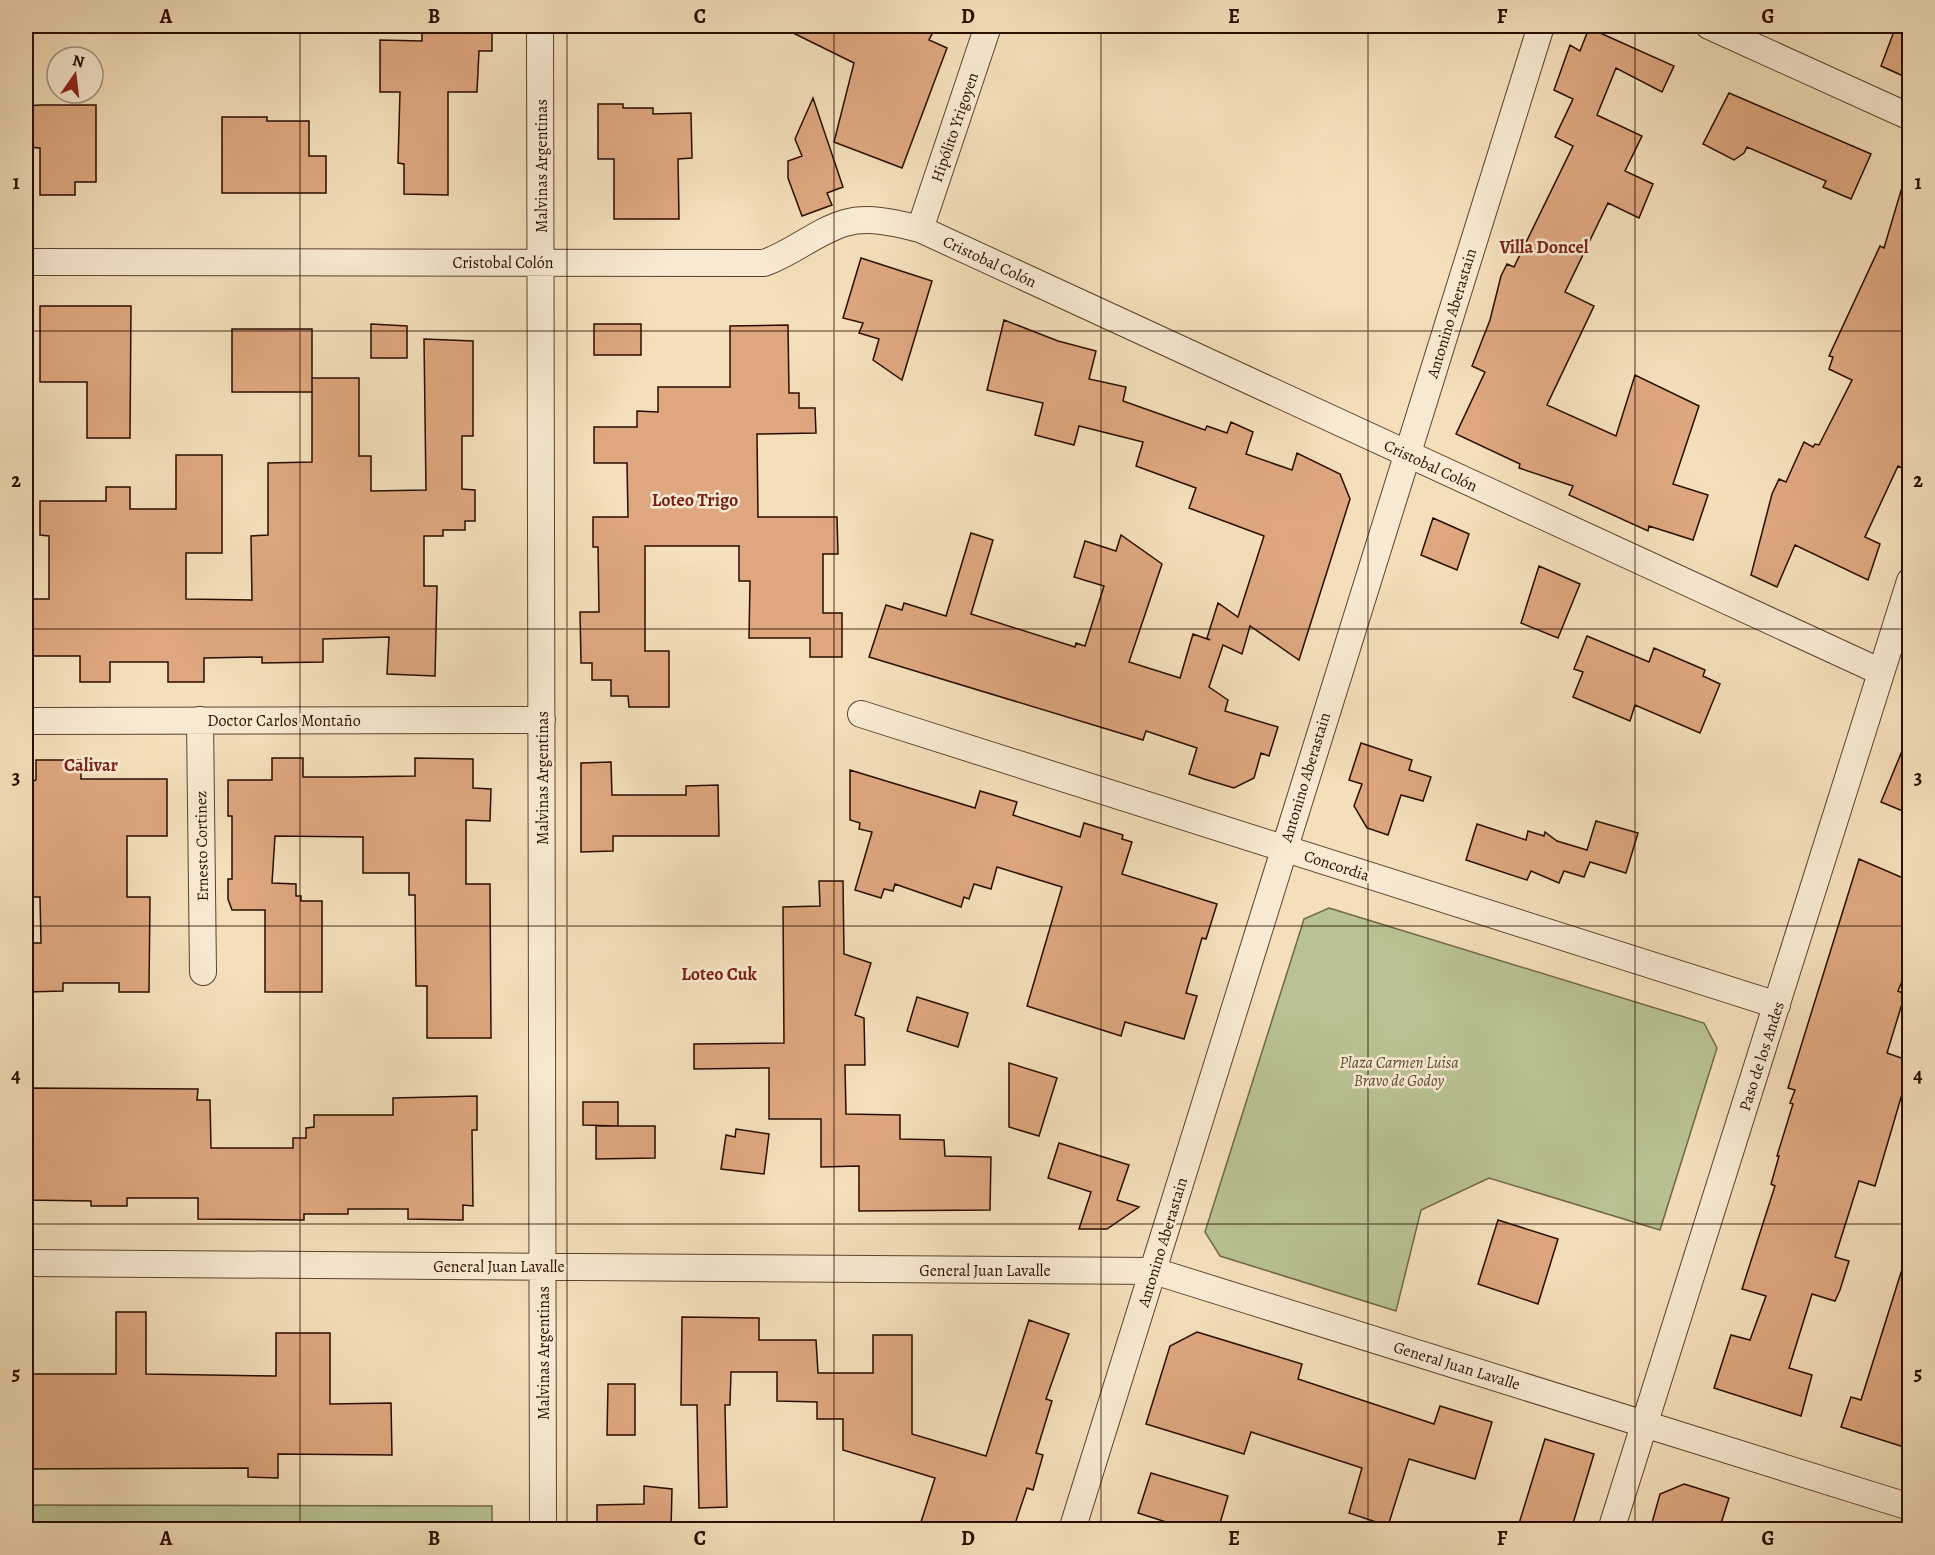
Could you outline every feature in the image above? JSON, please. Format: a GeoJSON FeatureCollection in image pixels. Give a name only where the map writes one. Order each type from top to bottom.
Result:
{"type":"FeatureCollection","features":[{"type":"Feature","properties":{"kind":"street","name":"Malvinas Argentinas"},"geometry":{"type":"LineString","coordinates":[[540,26],[543,1530]]}},
{"type":"Feature","properties":{"kind":"street","name":"Hipólito Yrigoyen"},"geometry":{"type":"LineString","coordinates":[[920,229],[988,26]]}},
{"type":"Feature","properties":{"kind":"street","name":"Antonino Aberastain"},"geometry":{"type":"LineString","coordinates":[[1072,1530],[1541,26]]}},
{"type":"Feature","properties":{"kind":"street"},"geometry":{"type":"LineString","coordinates":[[1709,26],[1910,117]]}},
{"type":"Feature","properties":{"kind":"street","name":"Cristobal Colón"},"geometry":{"type":"LineString","coordinates":[[26,262],[764,262],[787,255],[845,223],[875,220],[920,229],[1881,672]]}},
{"type":"Feature","properties":{"kind":"street","name":"Paso de los Andes"},"geometry":{"type":"LineString","coordinates":[[1611,1530],[1910,581]]}},
{"type":"Feature","properties":{"kind":"street","name":"Concordia"},"geometry":{"type":"LineString","coordinates":[[861,714],[1777,1005]]}},
{"type":"Feature","properties":{"kind":"street","name":"Ernesto Cortinez"},"geometry":{"type":"LineString","coordinates":[[200,720],[203,972]]}},
{"type":"Feature","properties":{"kind":"street","name":"Doctor Carlos Montaño"},"geometry":{"type":"LineString","coordinates":[[26,721],[542,720]]}},
{"type":"Feature","properties":{"kind":"street","name":"General Juan Lavalle"},"geometry":{"type":"LineString","coordinates":[[26,1263],[1154,1271],[1910,1507]]}},
{"type":"Feature","properties":{"kind":"green space","name":"Plaza Carmen Luisa Bravo de Godoy"},"geometry":{"type":"Polygon","coordinates":[[[1329,908],[1704,1023],[1717,1048],[1660,1230],[1489,1178],[1421,1210],[1396,1311],[1220,1256],[1205,1232],[1304,919],[1329,908]]]}},
{"type":"Feature","properties":{"kind":"green space"},"geometry":{"type":"Polygon","coordinates":[[[26,1505],[492,1506],[492,1529],[26,1529],[26,1505]]]}},
{"type":"Feature","properties":{"kind":"building"},"geometry":{"type":"Polygon","coordinates":[[[436,26],[492,26],[492,51],[479,51],[477,92],[448,92],[448,195],[404,194],[404,164],[398,163],[400,92],[380,92],[380,40],[422,41],[422,30],[436,30],[436,26]]]}},
{"type":"Feature","properties":{"kind":"building"},"geometry":{"type":"Polygon","coordinates":[[[779,26],[936,26],[929,40],[947,48],[902,168],[834,142],[854,63],[779,26]]]}},
{"type":"Feature","properties":{"kind":"building"},"geometry":{"type":"Polygon","coordinates":[[[1896,26],[1910,26],[1910,79],[1881,66],[1896,26]]]}},
{"type":"Feature","properties":{"kind":"building"},"geometry":{"type":"Polygon","coordinates":[[[1589,28],[1674,66],[1662,92],[1616,68],[1597,115],[1642,136],[1625,171],[1653,184],[1639,218],[1608,203],[1565,292],[1594,306],[1547,405],[1616,436],[1635,375],[1699,406],[1673,484],[1708,495],[1693,540],[1649,526],[1648,531],[1569,495],[1573,486],[1519,468],[1520,464],[1456,434],[1485,372],[1472,366],[1490,320],[1501,276],[1507,264],[1514,267],[1573,146],[1555,137],[1573,99],[1554,90],[1570,45],[1580,51],[1589,28]]]}},
{"type":"Feature","properties":{"kind":"building"},"geometry":{"type":"Polygon","coordinates":[[[1729,93],[1871,154],[1851,199],[1823,187],[1826,181],[1747,147],[1744,153],[1734,160],[1703,144],[1729,93]]]}},
{"type":"Feature","properties":{"kind":"building"},"geometry":{"type":"Polygon","coordinates":[[[813,98],[843,187],[827,193],[832,205],[802,216],[788,178],[788,161],[802,156],[795,139],[813,98]]]}},
{"type":"Feature","properties":{"kind":"building"},"geometry":{"type":"Polygon","coordinates":[[[598,104],[623,104],[623,108],[653,108],[653,114],[691,113],[692,158],[678,159],[679,219],[614,219],[614,159],[598,159],[598,104]]]}},
{"type":"Feature","properties":{"kind":"building"},"geometry":{"type":"Polygon","coordinates":[[[96,105],[96,182],[75,182],[75,195],[40,195],[40,148],[26,147],[26,106],[96,105]]]}},
{"type":"Feature","properties":{"kind":"building"},"geometry":{"type":"Polygon","coordinates":[[[222,117],[267,117],[267,121],[309,121],[309,156],[326,156],[326,193],[222,193],[222,117]]]}},
{"type":"Feature","properties":{"kind":"building"},"geometry":{"type":"Polygon","coordinates":[[[1903,184],[1910,185],[1910,452],[1904,469],[1898,466],[1865,537],[1880,544],[1868,580],[1795,545],[1777,587],[1751,575],[1772,494],[1779,479],[1786,482],[1804,442],[1813,447],[1815,444],[1819,445],[1852,380],[1829,369],[1833,357],[1829,356],[1880,246],[1884,248],[1903,184]]]}},
{"type":"Feature","properties":{"kind":"building"},"geometry":{"type":"Polygon","coordinates":[[[861,258],[932,281],[902,380],[873,360],[879,339],[859,333],[863,323],[843,318],[861,258]]]}},
{"type":"Feature","properties":{"kind":"building"},"geometry":{"type":"Polygon","coordinates":[[[40,306],[131,306],[130,438],[87,438],[87,382],[40,382],[40,306]]]}},
{"type":"Feature","properties":{"kind":"building"},"geometry":{"type":"Polygon","coordinates":[[[1004,320],[1058,341],[1096,351],[1089,379],[1126,387],[1123,401],[1205,430],[1207,426],[1227,433],[1231,422],[1253,432],[1246,454],[1292,470],[1297,453],[1340,474],[1350,499],[1299,660],[1250,626],[1242,654],[1223,645],[1209,687],[1228,700],[1225,711],[1278,727],[1269,756],[1261,753],[1254,778],[1234,788],[1204,779],[1189,774],[1197,748],[1146,731],[1143,740],[869,657],[886,605],[902,610],[904,603],[946,616],[971,533],[993,540],[971,614],[1075,647],[1076,643],[1085,646],[1104,586],[1074,577],[1085,541],[1116,551],[1121,535],[1162,564],[1129,662],[1180,678],[1193,634],[1210,640],[1207,638],[1218,603],[1238,617],[1264,536],[1189,508],[1196,488],[1136,466],[1143,442],[1079,426],[1074,445],[1035,435],[1043,403],[987,390],[1004,320]]]}},
{"type":"Feature","properties":{"kind":"building"},"geometry":{"type":"Polygon","coordinates":[[[371,324],[407,326],[407,358],[371,358],[371,324]]]}},
{"type":"Feature","properties":{"kind":"building"},"geometry":{"type":"Polygon","coordinates":[[[594,324],[641,324],[641,355],[594,355],[594,324]]]}},
{"type":"Feature","properties":{"kind":"building"},"geometry":{"type":"Polygon","coordinates":[[[788,325],[789,393],[799,393],[799,408],[815,408],[816,433],[757,434],[758,517],[837,517],[838,554],[823,554],[823,613],[842,613],[842,657],[810,657],[810,638],[749,638],[750,581],[739,581],[739,546],[645,546],[645,651],[669,651],[669,707],[629,707],[628,696],[611,696],[611,680],[592,680],[592,663],[581,663],[580,612],[599,612],[598,547],[593,547],[593,517],[628,517],[627,463],[594,463],[594,427],[637,427],[637,411],[658,412],[658,387],[730,387],[730,326],[788,325]]]}},
{"type":"Feature","properties":{"kind":"building"},"geometry":{"type":"Polygon","coordinates":[[[232,329],[312,329],[312,392],[232,392],[232,329]]]}},
{"type":"Feature","properties":{"kind":"building"},"geometry":{"type":"Polygon","coordinates":[[[424,339],[473,341],[473,436],[462,436],[462,489],[475,490],[475,521],[465,521],[465,530],[443,530],[443,536],[424,536],[424,586],[437,586],[435,676],[387,674],[389,637],[323,639],[323,662],[262,663],[262,657],[204,658],[204,682],[168,682],[168,662],[110,662],[110,682],[80,682],[80,656],[26,656],[26,599],[49,599],[49,536],[40,535],[40,501],[106,501],[106,487],[130,487],[130,509],[176,509],[176,455],[222,455],[222,553],[186,553],[186,599],[252,600],[251,536],[268,535],[268,463],[312,462],[312,378],[359,378],[359,456],[371,456],[371,491],[426,490],[424,339]]]}},
{"type":"Feature","properties":{"kind":"building"},"geometry":{"type":"Polygon","coordinates":[[[1433,518],[1469,534],[1457,570],[1421,555],[1433,518]]]}},
{"type":"Feature","properties":{"kind":"building"},"geometry":{"type":"Polygon","coordinates":[[[1539,566],[1580,584],[1558,638],[1521,623],[1539,566]]]}},
{"type":"Feature","properties":{"kind":"building"},"geometry":{"type":"Polygon","coordinates":[[[1587,636],[1649,662],[1654,648],[1705,670],[1703,676],[1720,684],[1700,733],[1635,705],[1630,721],[1573,697],[1583,672],[1574,669],[1587,636]]]}},
{"type":"Feature","properties":{"kind":"building"},"geometry":{"type":"Polygon","coordinates":[[[1910,734],[1910,814],[1881,802],[1910,734]]]}},
{"type":"Feature","properties":{"kind":"building"},"geometry":{"type":"Polygon","coordinates":[[[1361,743],[1412,760],[1409,770],[1431,777],[1423,801],[1401,795],[1388,835],[1367,828],[1354,806],[1362,784],[1349,780],[1361,743]]]}},
{"type":"Feature","properties":{"kind":"building"},"geometry":{"type":"Polygon","coordinates":[[[272,758],[303,758],[303,777],[415,776],[415,758],[473,759],[473,788],[491,789],[490,821],[466,820],[466,884],[490,884],[491,1038],[427,1038],[427,986],[416,986],[415,895],[409,895],[409,873],[363,873],[363,837],[275,836],[272,883],[296,884],[296,896],[301,896],[301,901],[322,901],[322,992],[265,992],[265,910],[232,910],[228,899],[228,879],[232,879],[232,816],[228,816],[228,780],[272,780],[272,758]]]}},
{"type":"Feature","properties":{"kind":"building"},"geometry":{"type":"Polygon","coordinates":[[[36,760],[81,760],[81,779],[167,779],[167,836],[127,836],[127,897],[150,897],[149,992],[119,992],[119,983],[63,983],[63,991],[27,992],[28,943],[41,943],[40,897],[26,897],[26,784],[36,780],[36,760]]]}},
{"type":"Feature","properties":{"kind":"building"},"geometry":{"type":"Polygon","coordinates":[[[611,762],[612,795],[686,795],[686,786],[718,785],[719,836],[613,836],[613,851],[581,852],[581,763],[611,762]]]}},
{"type":"Feature","properties":{"kind":"building"},"geometry":{"type":"Polygon","coordinates":[[[850,770],[975,808],[980,791],[1017,802],[1013,815],[1080,837],[1084,823],[1123,835],[1122,839],[1132,842],[1122,874],[1217,904],[1206,939],[1202,938],[1186,993],[1197,996],[1184,1039],[1125,1022],[1121,1036],[1027,1006],[1062,887],[997,867],[991,889],[974,884],[969,899],[964,897],[961,907],[895,884],[893,891],[884,889],[881,898],[855,890],[872,832],[859,829],[860,823],[850,820],[850,770]]]}},
{"type":"Feature","properties":{"kind":"building"},"geometry":{"type":"Polygon","coordinates":[[[1596,821],[1638,833],[1626,873],[1590,862],[1584,877],[1564,871],[1559,883],[1531,871],[1527,880],[1466,860],[1477,824],[1526,840],[1528,831],[1544,836],[1545,832],[1557,841],[1587,850],[1596,821]]]}},
{"type":"Feature","properties":{"kind":"building"},"geometry":{"type":"Polygon","coordinates":[[[1859,859],[1910,881],[1910,962],[1898,991],[1905,994],[1887,1053],[1910,1061],[1910,1067],[1875,1186],[1859,1181],[1835,1257],[1849,1261],[1840,1290],[1835,1301],[1812,1294],[1789,1368],[1812,1375],[1801,1416],[1714,1388],[1731,1335],[1750,1340],[1766,1296],[1742,1289],[1775,1186],[1771,1184],[1795,1090],[1788,1088],[1859,859]]]}},
{"type":"Feature","properties":{"kind":"building"},"geometry":{"type":"Polygon","coordinates":[[[819,881],[843,881],[844,954],[871,963],[855,1015],[864,1018],[865,1065],[845,1065],[846,1114],[900,1115],[900,1139],[944,1140],[945,1156],[991,1157],[990,1210],[859,1211],[859,1166],[821,1167],[821,1119],[769,1119],[769,1068],[694,1069],[694,1044],[784,1043],[783,907],[820,906],[819,881]]]}},
{"type":"Feature","properties":{"kind":"building"},"geometry":{"type":"Polygon","coordinates":[[[917,997],[968,1013],[958,1047],[907,1031],[917,997]]]}},
{"type":"Feature","properties":{"kind":"building"},"geometry":{"type":"Polygon","coordinates":[[[1009,1063],[1057,1078],[1039,1136],[1009,1127],[1009,1063]]]}},
{"type":"Feature","properties":{"kind":"building"},"geometry":{"type":"Polygon","coordinates":[[[26,1088],[198,1089],[197,1100],[210,1100],[211,1148],[293,1148],[293,1138],[306,1138],[306,1128],[314,1127],[314,1115],[393,1115],[393,1098],[477,1096],[477,1130],[472,1130],[473,1206],[463,1205],[463,1220],[408,1219],[408,1209],[348,1209],[348,1214],[304,1214],[304,1220],[198,1219],[198,1198],[127,1198],[127,1206],[91,1206],[91,1201],[26,1200],[26,1088]]]}},
{"type":"Feature","properties":{"kind":"building"},"geometry":{"type":"Polygon","coordinates":[[[583,1102],[618,1102],[618,1126],[583,1125],[583,1102]]]}},
{"type":"Feature","properties":{"kind":"building"},"geometry":{"type":"Polygon","coordinates":[[[596,1126],[655,1126],[655,1158],[596,1159],[596,1126]]]}},
{"type":"Feature","properties":{"kind":"building"},"geometry":{"type":"Polygon","coordinates":[[[736,1129],[769,1134],[764,1174],[721,1169],[726,1135],[735,1137],[736,1129]]]}},
{"type":"Feature","properties":{"kind":"building"},"geometry":{"type":"Polygon","coordinates":[[[1059,1143],[1129,1165],[1117,1200],[1139,1207],[1107,1229],[1079,1229],[1091,1192],[1048,1178],[1059,1143]]]}},
{"type":"Feature","properties":{"kind":"building"},"geometry":{"type":"Polygon","coordinates":[[[1498,1220],[1558,1239],[1538,1304],[1478,1284],[1498,1220]]]}},
{"type":"Feature","properties":{"kind":"building"},"geometry":{"type":"Polygon","coordinates":[[[1904,1263],[1910,1264],[1910,1449],[1841,1427],[1851,1397],[1861,1400],[1904,1263]]]}},
{"type":"Feature","properties":{"kind":"building"},"geometry":{"type":"Polygon","coordinates":[[[116,1312],[146,1312],[146,1374],[276,1376],[276,1333],[330,1333],[330,1404],[391,1403],[392,1455],[278,1454],[278,1478],[248,1477],[248,1468],[26,1469],[27,1374],[116,1374],[116,1312]]]}},
{"type":"Feature","properties":{"kind":"building"},"geometry":{"type":"Polygon","coordinates":[[[682,1317],[759,1318],[759,1340],[816,1340],[818,1373],[873,1373],[873,1335],[912,1335],[912,1434],[986,1456],[1029,1320],[1069,1334],[1046,1399],[1052,1401],[1036,1453],[1043,1455],[1033,1490],[1027,1488],[1013,1530],[944,1530],[921,1522],[935,1478],[843,1450],[843,1419],[817,1419],[817,1402],[777,1401],[777,1372],[731,1372],[730,1405],[725,1405],[727,1507],[699,1508],[697,1405],[681,1405],[682,1317]]]}},
{"type":"Feature","properties":{"kind":"building"},"geometry":{"type":"Polygon","coordinates":[[[1197,1332],[1302,1364],[1298,1379],[1434,1424],[1440,1406],[1492,1422],[1475,1479],[1409,1459],[1388,1526],[1349,1513],[1362,1468],[1251,1432],[1244,1454],[1146,1424],[1170,1346],[1197,1332]]]}},
{"type":"Feature","properties":{"kind":"building"},"geometry":{"type":"Polygon","coordinates":[[[608,1384],[635,1384],[635,1435],[607,1435],[608,1384]]]}},
{"type":"Feature","properties":{"kind":"building"},"geometry":{"type":"Polygon","coordinates":[[[1545,1439],[1594,1454],[1571,1530],[1517,1530],[1545,1439]]]}},
{"type":"Feature","properties":{"kind":"building"},"geometry":{"type":"Polygon","coordinates":[[[1151,1473],[1228,1496],[1218,1530],[1191,1530],[1138,1513],[1151,1473]]]}},
{"type":"Feature","properties":{"kind":"building"},"geometry":{"type":"Polygon","coordinates":[[[1684,1484],[1729,1498],[1719,1530],[1650,1530],[1660,1494],[1684,1484]]]}},
{"type":"Feature","properties":{"kind":"building"},"geometry":{"type":"Polygon","coordinates":[[[644,1486],[672,1489],[671,1530],[597,1530],[597,1505],[644,1504],[644,1486]]]}},
{"type":"Feature","properties":{"kind":"district","name":"Villa Doncel"},"geometry":{"type":"Point","coordinates":[1544,247]}},
{"type":"Feature","properties":{"kind":"district","name":"Loteo Trigo"},"geometry":{"type":"Point","coordinates":[695,500]}},
{"type":"Feature","properties":{"kind":"district","name":"Calivar"},"geometry":{"type":"Point","coordinates":[91,765]}},
{"type":"Feature","properties":{"kind":"district","name":"Loteo Cuk"},"geometry":{"type":"Point","coordinates":[719,974]}}]}
